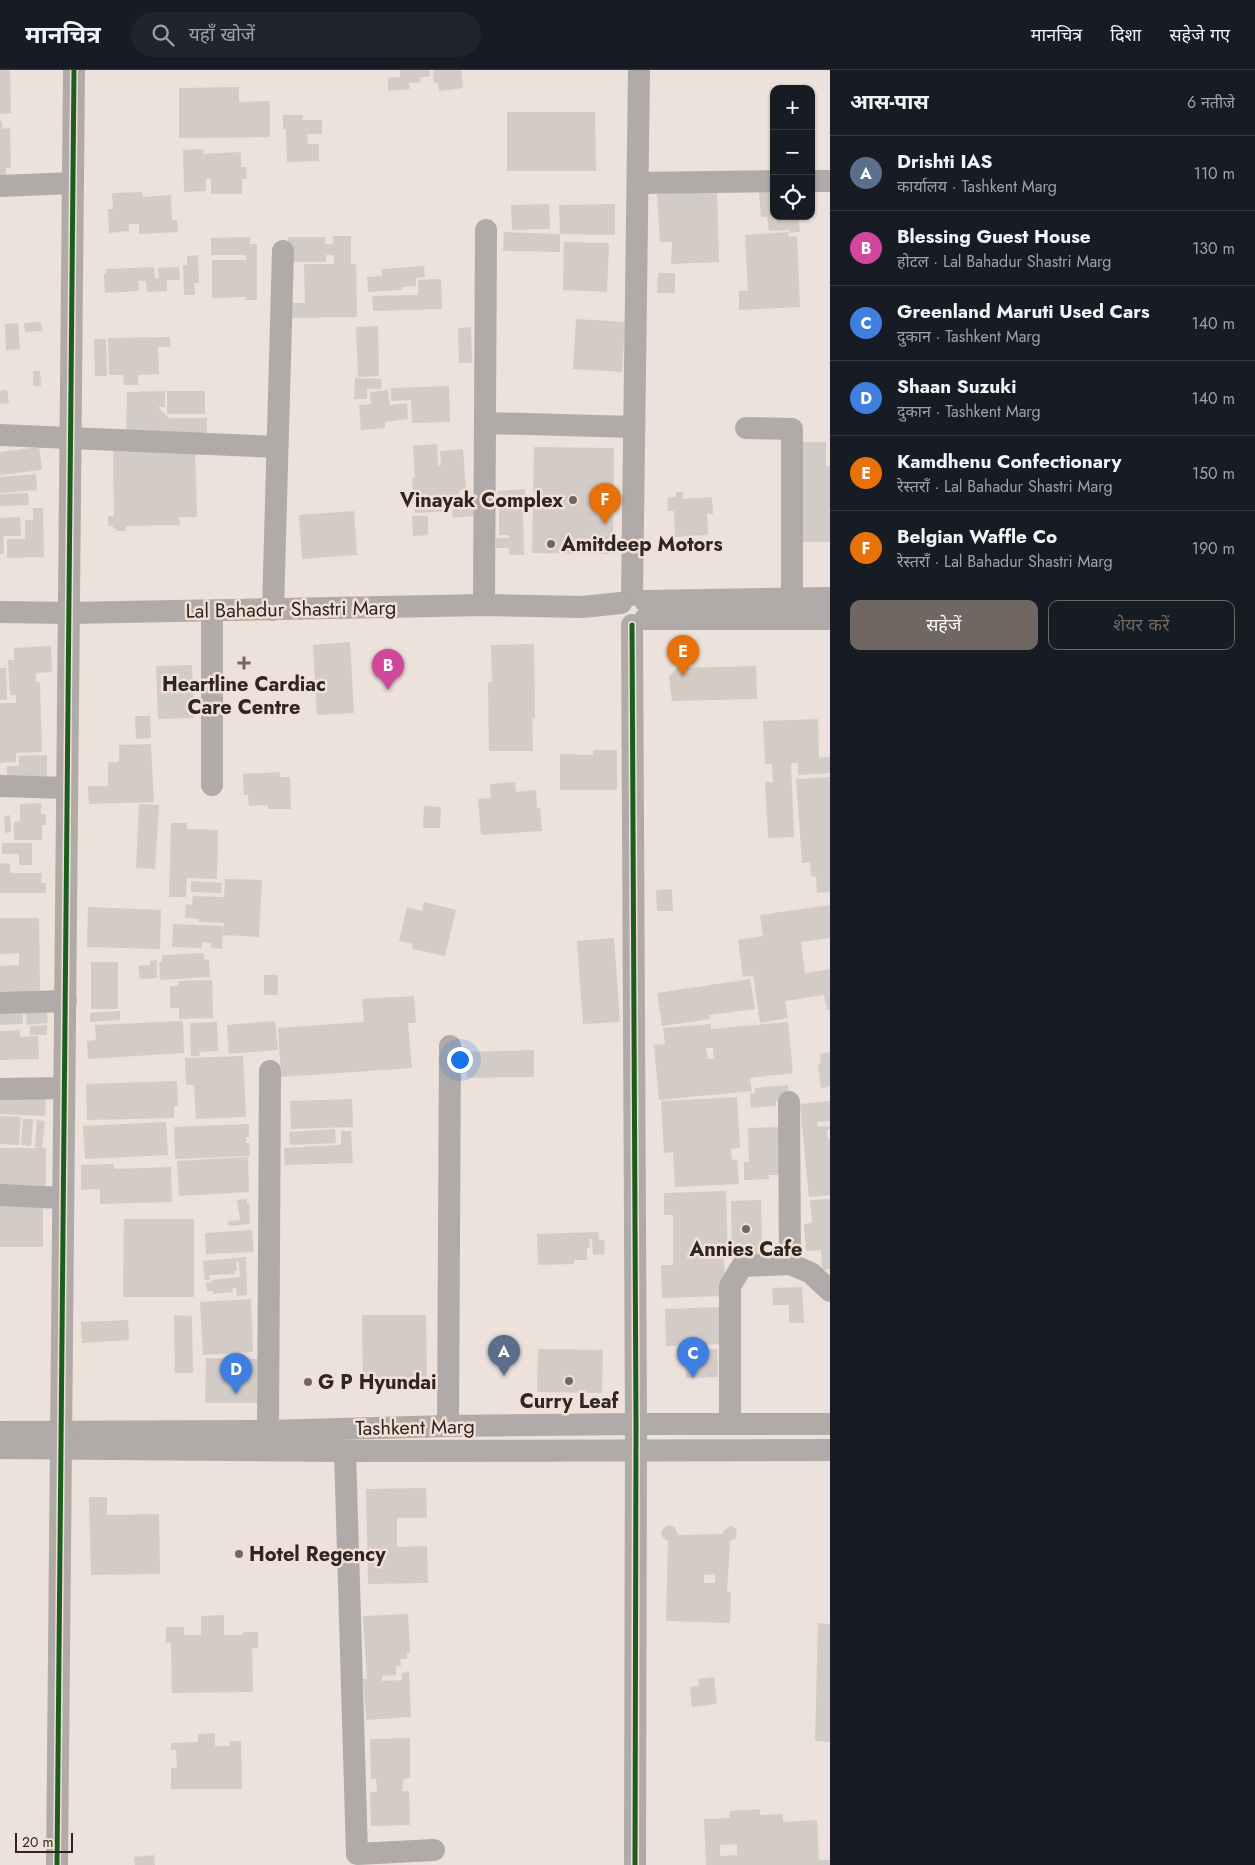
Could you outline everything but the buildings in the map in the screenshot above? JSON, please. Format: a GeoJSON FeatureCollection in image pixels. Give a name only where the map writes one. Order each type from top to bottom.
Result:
{"type":"FeatureCollection","features":[{"type":"Feature","properties":{"kind":"street"},"geometry":{"type":"LineString","coordinates":[[57,1865],[74,70]]}},
{"type":"Feature","properties":{"kind":"street"},"geometry":{"type":"LineString","coordinates":[[634,1865],[636,1424],[632,610],[639,70]]}},
{"type":"Feature","properties":{"kind":"street"},"geometry":{"type":"LineString","coordinates":[[815,181],[830,181]]}},
{"type":"Feature","properties":{"kind":"street"},"geometry":{"type":"LineString","coordinates":[[638,183],[770,182]]}},
{"type":"Feature","properties":{"kind":"street"},"geometry":{"type":"LineString","coordinates":[[0,186],[73,183]]}},
{"type":"Feature","properties":{"kind":"street"},"geometry":{"type":"LineString","coordinates":[[484,605],[486,230]]}},
{"type":"Feature","properties":{"kind":"street"},"geometry":{"type":"LineString","coordinates":[[273,610],[283,251]]}},
{"type":"Feature","properties":{"kind":"street"},"geometry":{"type":"LineString","coordinates":[[485,423],[634,427]]}},
{"type":"Feature","properties":{"kind":"street"},"geometry":{"type":"LineString","coordinates":[[746,428],[792,429],[792,598]]}},
{"type":"Feature","properties":{"kind":"street"},"geometry":{"type":"LineString","coordinates":[[0,435],[277,447]]}},
{"type":"Feature","properties":{"kind":"street"},"geometry":{"type":"LineString","coordinates":[[632,610],[792,598],[830,598]]}},
{"type":"Feature","properties":{"kind":"street","name":"Lal Bahadur Shastri Marg"},"geometry":{"type":"LineString","coordinates":[[0,612],[68,614],[484,605],[632,610]]}},
{"type":"Feature","properties":{"kind":"street"},"geometry":{"type":"LineString","coordinates":[[632,610],[830,619]]}},
{"type":"Feature","properties":{"kind":"street"},"geometry":{"type":"LineString","coordinates":[[212,611],[212,785]]}},
{"type":"Feature","properties":{"kind":"street"},"geometry":{"type":"LineString","coordinates":[[0,786],[66,788]]}},
{"type":"Feature","properties":{"kind":"street"},"geometry":{"type":"LineString","coordinates":[[0,1003],[66,1001]]}},
{"type":"Feature","properties":{"kind":"street"},"geometry":{"type":"LineString","coordinates":[[448,1426],[450,1046]]}},
{"type":"Feature","properties":{"kind":"street"},"geometry":{"type":"LineString","coordinates":[[268,1430],[270,1071]]}},
{"type":"Feature","properties":{"kind":"street"},"geometry":{"type":"LineString","coordinates":[[0,1088],[64,1088]]}},
{"type":"Feature","properties":{"kind":"street"},"geometry":{"type":"LineString","coordinates":[[789,1102],[790,1264]]}},
{"type":"Feature","properties":{"kind":"street"},"geometry":{"type":"LineString","coordinates":[[0,1196],[63,1198]]}},
{"type":"Feature","properties":{"kind":"street"},"geometry":{"type":"LineString","coordinates":[[730,1424],[730,1286],[742,1266],[790,1264],[811,1273],[830,1291]]}},
{"type":"Feature","properties":{"kind":"street","name":"Tashkent Marg"},"geometry":{"type":"LineString","coordinates":[[0,1448],[62,1440],[268,1430],[448,1426],[830,1424]]}},
{"type":"Feature","properties":{"kind":"street","name":"Tashkent Marg"},"geometry":{"type":"LineString","coordinates":[[0,1432],[62,1440],[345,1452],[830,1450]]}},
{"type":"Feature","properties":{"kind":"street"},"geometry":{"type":"LineString","coordinates":[[345,1452],[357,1854],[434,1850]]}},
{"type":"Feature","properties":{"kind":"cycle path"},"geometry":{"type":"LineString","coordinates":[[57,1865],[74,70]]}},
{"type":"Feature","properties":{"kind":"cycle path"},"geometry":{"type":"LineString","coordinates":[[632,625],[636,1424],[635,1865]]}},
{"type":"Feature","properties":{"kind":"place","name":"Vinayak Complex"},"geometry":{"type":"Point","coordinates":[573,500]}},
{"type":"Feature","properties":{"kind":"place","name":"Belgian Waffle Co"},"geometry":{"type":"Point","coordinates":[605,524]}},
{"type":"Feature","properties":{"kind":"place","name":"Amitdeep Motors"},"geometry":{"type":"Point","coordinates":[551,544]}},
{"type":"Feature","properties":{"kind":"place","name":"Heartline Cardiac Care Centre"},"geometry":{"type":"Point","coordinates":[244,663]}},
{"type":"Feature","properties":{"kind":"place","name":"Kamdhenu Confectionary"},"geometry":{"type":"Point","coordinates":[683,676]}},
{"type":"Feature","properties":{"kind":"place","name":"Blessing Guest House"},"geometry":{"type":"Point","coordinates":[388,690]}},
{"type":"Feature","properties":{"kind":"place","name":"Annies Cafe"},"geometry":{"type":"Point","coordinates":[746,1229]}},
{"type":"Feature","properties":{"kind":"place","name":"Drishti IAS"},"geometry":{"type":"Point","coordinates":[504,1376]}},
{"type":"Feature","properties":{"kind":"place","name":"Greenland Maruti Used Cars"},"geometry":{"type":"Point","coordinates":[693,1378]}},
{"type":"Feature","properties":{"kind":"place","name":"Curry Leaf"},"geometry":{"type":"Point","coordinates":[569,1381]}},
{"type":"Feature","properties":{"kind":"place","name":"G P Hyundai"},"geometry":{"type":"Point","coordinates":[308,1382]}},
{"type":"Feature","properties":{"kind":"place","name":"Shaan Suzuki"},"geometry":{"type":"Point","coordinates":[236,1394]}},
{"type":"Feature","properties":{"kind":"place","name":"Hotel Regency"},"geometry":{"type":"Point","coordinates":[239,1554]}}]}
